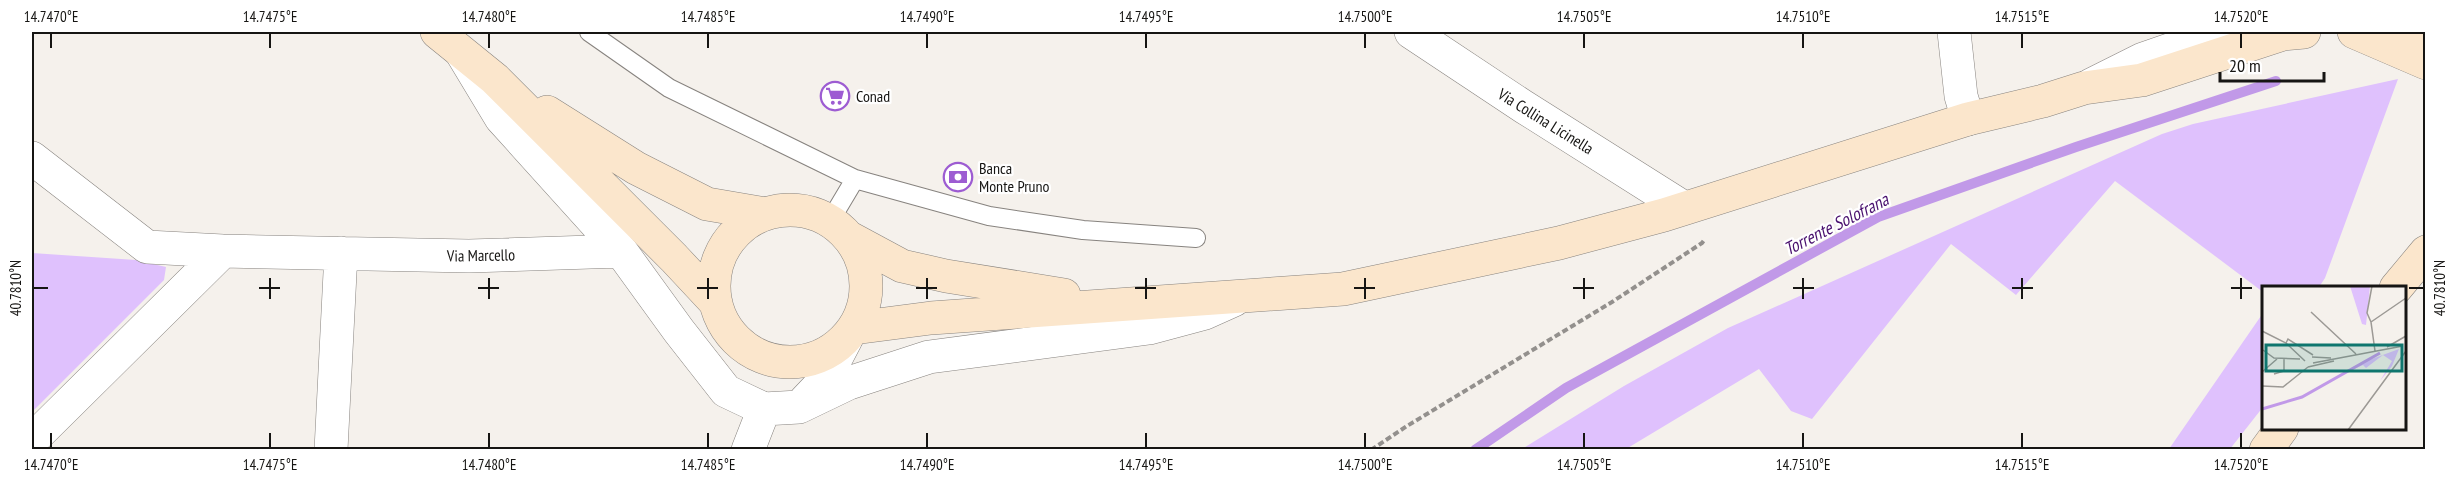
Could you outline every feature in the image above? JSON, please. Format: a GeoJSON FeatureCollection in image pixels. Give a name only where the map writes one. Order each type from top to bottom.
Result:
{"type":"FeatureCollection","features":[{"type":"Feature","properties":{"kind":"main road"},"geometry":{"type":"LineString","coordinates":[[850,333],[931,318],[1116,303],[1343,289],[1558,243],[1684,208],[1968,119],[2043,101],[2084,88],[2142,80],[2283,34],[2304,32]]}},
{"type":"Feature","properties":{"kind":"main road"},"geometry":{"type":"LineString","coordinates":[[2354,32],[2426,63]]}},
{"type":"Feature","properties":{"kind":"main road"},"geometry":{"type":"LineString","coordinates":[[2401,32],[2426,33]]}},
{"type":"Feature","properties":{"kind":"main road"},"geometry":{"type":"LineString","coordinates":[[449,41],[495,79],[675,258],[716,303]]}},
{"type":"Feature","properties":{"kind":"main road"},"geometry":{"type":"LineString","coordinates":[[495,79],[646,174],[707,204],[766,214]]}},
{"type":"Feature","properties":{"kind":"main road"},"geometry":{"type":"LineString","coordinates":[[840,230],[862,260],[867,287],[863,310],[850,333],[834,349],[802,362],[770,360],[735,340],[723,322],[716,303],[714,281],[723,250],[746,224],[766,214],[792,210],[817,215],[902,266],[946,276],[1116,303]]}},
{"type":"Feature","properties":{"kind":"main road"},"geometry":{"type":"LineString","coordinates":[[2398,286],[2426,252]]}},
{"type":"Feature","properties":{"kind":"main road"},"geometry":{"type":"LineString","coordinates":[[2266,450],[2281,430]]}},
{"type":"Feature","properties":{"kind":"street","name":"Via Collina Licinella"},"geometry":{"type":"LineString","coordinates":[[1411,32],[1524,107],[1684,208]]}},
{"type":"Feature","properties":{"kind":"street"},"geometry":{"type":"LineString","coordinates":[[1954,32],[1961,96],[1968,119]]}},
{"type":"Feature","properties":{"kind":"street"},"geometry":{"type":"LineString","coordinates":[[2084,88],[2144,59],[2221,32]]}},
{"type":"Feature","properties":{"kind":"street"},"geometry":{"type":"LineString","coordinates":[[449,41],[501,118],[621,252],[726,391],[764,409],[799,407],[849,383],[929,357],[1149,328],[1205,313],[1241,297]]}},
{"type":"Feature","properties":{"kind":"street","name":"Via Marcello"},"geometry":{"type":"LineString","coordinates":[[32,158],[147,247],[223,252],[470,255],[621,252]]}},
{"type":"Feature","properties":{"kind":"street"},"geometry":{"type":"LineString","coordinates":[[32,440],[223,252]]}},
{"type":"Feature","properties":{"kind":"street"},"geometry":{"type":"LineString","coordinates":[[331,450],[341,253]]}},
{"type":"Feature","properties":{"kind":"street"},"geometry":{"type":"LineString","coordinates":[[679,331],[716,303]]}},
{"type":"Feature","properties":{"kind":"street"},"geometry":{"type":"LineString","coordinates":[[799,407],[824,381],[850,333]]}},
{"type":"Feature","properties":{"kind":"street"},"geometry":{"type":"LineString","coordinates":[[748,450],[764,409]]}},
{"type":"Feature","properties":{"kind":"lane"},"geometry":{"type":"LineString","coordinates":[[589,32],[669,88],[855,179],[989,216],[1083,230],[1196,238]]}},
{"type":"Feature","properties":{"kind":"lane"},"geometry":{"type":"LineString","coordinates":[[840,230],[855,179]]}},
{"type":"Feature","properties":{"kind":"path"},"geometry":{"type":"LineString","coordinates":[[1371,450],[1612,302],[1702,243],[1731,193]]}},
{"type":"Feature","properties":{"kind":"shaded area"},"geometry":{"type":"Polygon","coordinates":[[[2398,79],[2325,278],[2320,286],[2262,286],[2262,291],[2115,181],[2016,295],[1951,244],[1812,419],[1791,411],[1759,369],[1626,449],[1522,449],[1624,386],[1728,328],[2162,134],[2193,124],[2398,79]]]}},
{"type":"Feature","properties":{"kind":"shaded area"},"geometry":{"type":"Polygon","coordinates":[[[32,253],[136,260],[166,267],[164,280],[32,412],[32,253]]]}},
{"type":"Feature","properties":{"kind":"shaded area"},"geometry":{"type":"Polygon","coordinates":[[[2262,314],[2262,408],[2230,449],[2169,449],[2262,314]]]}},
{"type":"Feature","properties":{"kind":"waterway","name":"Torrente Solofrana"},"geometry":{"type":"LineString","coordinates":[[1475,450],[1566,388],[1878,217],[2076,147],[2276,81]]}},
{"type":"Feature","properties":{"kind":"place","name":"Conad"},"geometry":{"type":"Point","coordinates":[835,96]}},
{"type":"Feature","properties":{"kind":"place","name":"Banca Monte Pruno"},"geometry":{"type":"Point","coordinates":[958,177]}}]}
